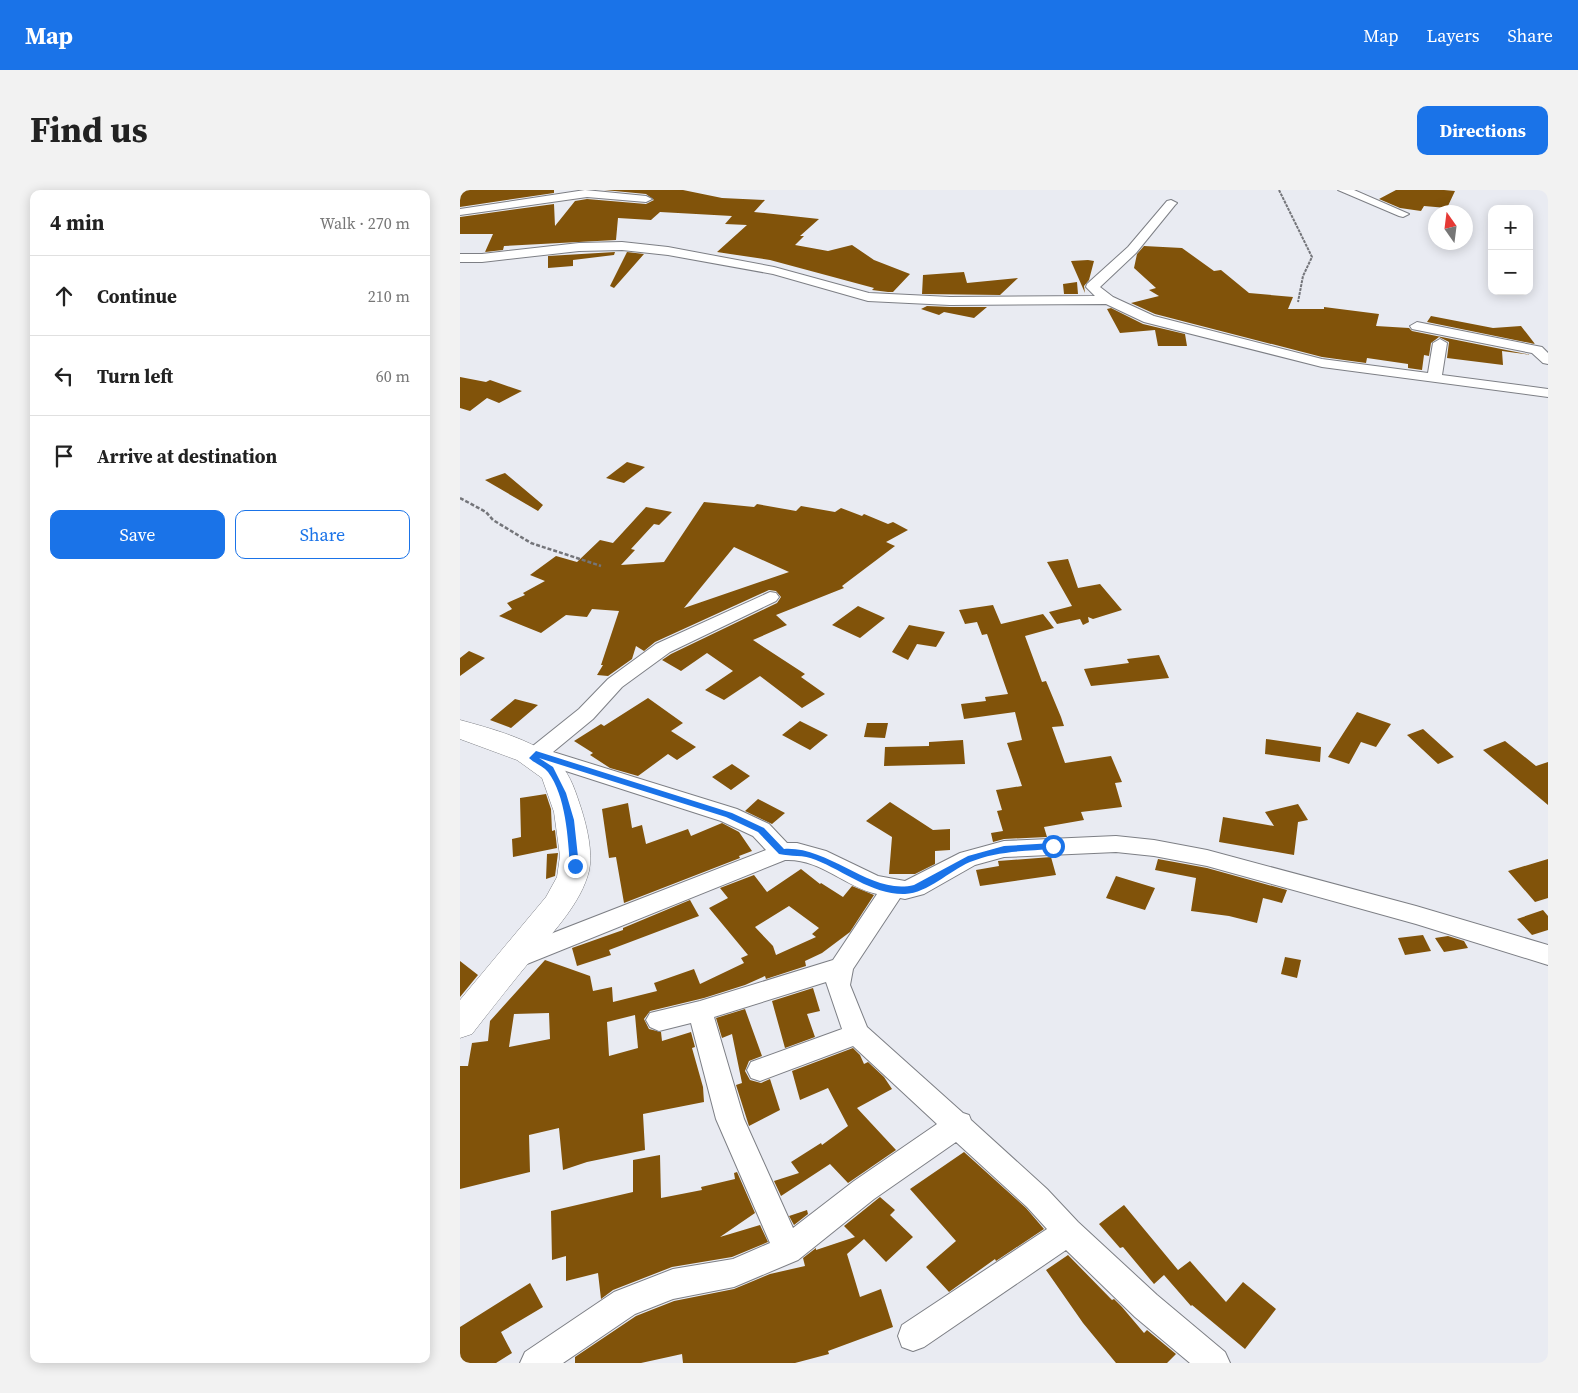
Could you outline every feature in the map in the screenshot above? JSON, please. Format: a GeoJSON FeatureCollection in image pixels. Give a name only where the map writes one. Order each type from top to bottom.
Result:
{"type":"FeatureCollection","features":[{"type":"Feature","properties":{"kind":"main road"},"geometry":{"type":"LineString","coordinates":[[460,729],[535,756],[551,769],[562,793],[570,820],[575,866],[567,889],[557,904],[460,1024]]}},
{"type":"Feature","properties":{"kind":"street"},"geometry":{"type":"LineString","coordinates":[[1344,190],[1403,214]]}},
{"type":"Feature","properties":{"kind":"street"},"geometry":{"type":"LineString","coordinates":[[460,212],[589,192],[646,199]]}},
{"type":"Feature","properties":{"kind":"street"},"geometry":{"type":"LineString","coordinates":[[1171,203],[1132,250],[1092,287],[1108,300],[1149,319],[1322,363],[1548,393]]}},
{"type":"Feature","properties":{"kind":"street"},"geometry":{"type":"LineString","coordinates":[[460,258],[482,258],[579,247],[622,246],[668,251],[774,271],[875,298],[950,301],[1108,300]]}},
{"type":"Feature","properties":{"kind":"street"},"geometry":{"type":"LineString","coordinates":[[1417,326],[1537,350],[1548,360]]}},
{"type":"Feature","properties":{"kind":"street"},"geometry":{"type":"LineString","coordinates":[[1434,377],[1440,343]]}},
{"type":"Feature","properties":{"kind":"street"},"geometry":{"type":"LineString","coordinates":[[535,756],[586,714],[614,683],[663,648],[770,597]]}},
{"type":"Feature","properties":{"kind":"street"},"geometry":{"type":"LineString","coordinates":[[535,756],[729,815],[761,830],[782,852]]}},
{"type":"Feature","properties":{"kind":"street"},"geometry":{"type":"LineString","coordinates":[[513,960],[744,870],[782,852],[797,851],[818,857],[873,884],[905,890],[916,888],[968,859],[1004,849],[1116,844],[1145,847],[1217,861],[1416,915],[1548,955]]}},
{"type":"Feature","properties":{"kind":"street"},"geometry":{"type":"LineString","coordinates":[[893,889],[841,968],[838,985],[857,1034],[959,1124],[1146,1306],[1214,1363]]}},
{"type":"Feature","properties":{"kind":"street"},"geometry":{"type":"LineString","coordinates":[[659,1020],[700,1011],[841,968]]}},
{"type":"Feature","properties":{"kind":"street"},"geometry":{"type":"LineString","coordinates":[[700,1011],[730,1119],[788,1250]]}},
{"type":"Feature","properties":{"kind":"street"},"geometry":{"type":"LineString","coordinates":[[760,1070],[857,1034]]}},
{"type":"Feature","properties":{"kind":"street"},"geometry":{"type":"LineString","coordinates":[[536,1363],[626,1303],[674,1284],[734,1273],[788,1250],[864,1190],[959,1124]]}},
{"type":"Feature","properties":{"kind":"street"},"geometry":{"type":"LineString","coordinates":[[913,1336],[1068,1232]]}},
{"type":"Feature","properties":{"kind":"path"},"geometry":{"type":"LineString","coordinates":[[1279,190],[1312,257],[1303,276],[1298,302]]}},
{"type":"Feature","properties":{"kind":"path"},"geometry":{"type":"LineString","coordinates":[[460,498],[486,512],[493,520],[531,543],[601,566]]}},
{"type":"Feature","properties":{"kind":"building"},"geometry":{"type":"Polygon","coordinates":[[[460,190],[554,190],[554,193],[460,207],[460,190]]]}},
{"type":"Feature","properties":{"kind":"building"},"geometry":{"type":"Polygon","coordinates":[[[604,190],[683,190],[722,198],[765,200],[754,212],[819,219],[800,236],[804,236],[795,245],[828,251],[852,245],[874,260],[910,274],[893,292],[888,292],[872,290],[874,288],[770,260],[717,252],[747,225],[725,224],[732,216],[660,212],[651,220],[618,218],[616,240],[504,246],[503,250],[485,252],[493,234],[460,234],[460,217],[554,204],[555,226],[575,201],[587,199],[646,204],[654,200],[646,194],[604,190]]]}},
{"type":"Feature","properties":{"kind":"building"},"geometry":{"type":"Polygon","coordinates":[[[1396,190],[1455,191],[1448,205],[1428,205],[1424,206],[1421,211],[1400,208],[1379,199],[1396,190]]]}},
{"type":"Feature","properties":{"kind":"building"},"geometry":{"type":"Polygon","coordinates":[[[1144,246],[1182,248],[1214,271],[1221,270],[1249,293],[1293,297],[1288,309],[1324,309],[1324,307],[1379,314],[1376,326],[1409,328],[1412,331],[1531,355],[1502,351],[1503,365],[1447,358],[1449,342],[1439,337],[1431,343],[1429,356],[1424,355],[1422,370],[1408,368],[1408,364],[1367,358],[1366,363],[1322,357],[1155,314],[1131,303],[1159,296],[1149,290],[1156,288],[1134,268],[1137,254],[1144,246]]]}},
{"type":"Feature","properties":{"kind":"building"},"geometry":{"type":"Polygon","coordinates":[[[615,252],[614,255],[573,260],[573,266],[548,268],[548,256],[615,252]]]}},
{"type":"Feature","properties":{"kind":"building"},"geometry":{"type":"Polygon","coordinates":[[[627,252],[644,254],[614,288],[610,286],[627,252]]]}},
{"type":"Feature","properties":{"kind":"building"},"geometry":{"type":"Polygon","coordinates":[[[1071,261],[1094,261],[1089,280],[1084,286],[1085,293],[1071,261]]]}},
{"type":"Feature","properties":{"kind":"building"},"geometry":{"type":"Polygon","coordinates":[[[964,272],[967,283],[1018,278],[1000,295],[922,294],[923,275],[964,272]]]}},
{"type":"Feature","properties":{"kind":"building"},"geometry":{"type":"Polygon","coordinates":[[[1077,282],[1078,294],[1064,294],[1063,284],[1077,282]]]}},
{"type":"Feature","properties":{"kind":"building"},"geometry":{"type":"Polygon","coordinates":[[[927,306],[987,307],[974,318],[944,312],[939,315],[921,309],[927,306]]]}},
{"type":"Feature","properties":{"kind":"building"},"geometry":{"type":"Polygon","coordinates":[[[1111,308],[1143,324],[1185,334],[1187,346],[1158,346],[1155,330],[1120,333],[1107,309],[1111,308]]]}},
{"type":"Feature","properties":{"kind":"building"},"geometry":{"type":"Polygon","coordinates":[[[1431,316],[1493,328],[1521,326],[1535,344],[1427,322],[1431,316]]]}},
{"type":"Feature","properties":{"kind":"building"},"geometry":{"type":"Polygon","coordinates":[[[460,377],[486,382],[490,380],[522,391],[499,403],[487,398],[470,411],[460,408],[460,377]]]}},
{"type":"Feature","properties":{"kind":"building"},"geometry":{"type":"Polygon","coordinates":[[[627,462],[645,467],[624,483],[606,478],[627,462]]]}},
{"type":"Feature","properties":{"kind":"building"},"geometry":{"type":"Polygon","coordinates":[[[505,473],[543,505],[538,511],[485,480],[505,473]]]}},
{"type":"Feature","properties":{"kind":"building"},"geometry":{"type":"Polygon","coordinates":[[[704,502],[754,507],[757,504],[796,511],[801,506],[835,512],[841,508],[862,516],[864,514],[888,524],[893,522],[908,530],[886,542],[895,546],[842,586],[844,588],[776,615],[787,625],[753,640],[805,674],[801,677],[825,694],[802,708],[760,676],[724,700],[705,690],[733,671],[707,653],[681,671],[662,660],[777,603],[781,597],[776,591],[769,590],[655,642],[644,651],[636,646],[632,659],[608,676],[597,675],[603,665],[601,665],[619,611],[592,609],[587,617],[566,615],[541,633],[499,616],[512,609],[507,603],[525,595],[523,593],[545,581],[530,575],[556,556],[577,562],[600,540],[613,543],[646,507],[672,512],[659,525],[654,524],[631,549],[635,550],[621,565],[664,562],[704,502]],[[734,547],[684,608],[789,572],[734,547]]]}},
{"type":"Feature","properties":{"kind":"building"},"geometry":{"type":"Polygon","coordinates":[[[1068,559],[1078,588],[1100,584],[1122,610],[1093,619],[1088,617],[1089,622],[1083,625],[1080,619],[1057,624],[1049,612],[1072,606],[1047,562],[1068,559]]]}},
{"type":"Feature","properties":{"kind":"building"},"geometry":{"type":"Polygon","coordinates":[[[993,605],[1001,624],[1043,614],[1054,628],[1025,636],[1042,682],[1046,681],[1064,726],[1052,727],[1065,763],[1111,756],[1122,782],[1115,783],[1122,807],[1081,812],[1084,820],[1044,827],[1047,837],[1004,839],[993,842],[991,833],[1003,831],[997,811],[1002,810],[996,790],[1022,786],[1007,743],[1022,740],[1015,712],[964,719],[961,704],[986,701],[985,697],[1008,694],[987,634],[982,635],[977,622],[965,624],[959,610],[993,605]]]}},
{"type":"Feature","properties":{"kind":"building"},"geometry":{"type":"Polygon","coordinates":[[[858,606],[885,618],[860,638],[832,625],[858,606]]]}},
{"type":"Feature","properties":{"kind":"building"},"geometry":{"type":"Polygon","coordinates":[[[909,625],[945,632],[936,647],[917,644],[908,660],[892,652],[909,625]]]}},
{"type":"Feature","properties":{"kind":"building"},"geometry":{"type":"Polygon","coordinates":[[[469,651],[485,658],[460,676],[460,658],[469,651]]]}},
{"type":"Feature","properties":{"kind":"building"},"geometry":{"type":"Polygon","coordinates":[[[1159,655],[1169,678],[1091,686],[1084,669],[1129,663],[1127,659],[1159,655]]]}},
{"type":"Feature","properties":{"kind":"building"},"geometry":{"type":"Polygon","coordinates":[[[648,698],[683,723],[671,731],[696,747],[677,760],[668,754],[638,776],[610,768],[590,755],[593,753],[574,741],[601,724],[604,726],[648,698]]]}},
{"type":"Feature","properties":{"kind":"building"},"geometry":{"type":"Polygon","coordinates":[[[515,699],[538,705],[511,728],[490,720],[515,699]]]}},
{"type":"Feature","properties":{"kind":"building"},"geometry":{"type":"Polygon","coordinates":[[[1357,712],[1391,724],[1376,747],[1361,742],[1349,764],[1328,757],[1357,712]]]}},
{"type":"Feature","properties":{"kind":"building"},"geometry":{"type":"Polygon","coordinates":[[[800,721],[828,735],[810,750],[782,735],[800,721]]]}},
{"type":"Feature","properties":{"kind":"building"},"geometry":{"type":"Polygon","coordinates":[[[867,723],[888,723],[885,738],[864,737],[867,723]]]}},
{"type":"Feature","properties":{"kind":"building"},"geometry":{"type":"Polygon","coordinates":[[[1423,729],[1454,757],[1438,764],[1407,735],[1423,729]]]}},
{"type":"Feature","properties":{"kind":"building"},"geometry":{"type":"Polygon","coordinates":[[[1266,739],[1321,747],[1320,762],[1265,754],[1266,739]]]}},
{"type":"Feature","properties":{"kind":"building"},"geometry":{"type":"Polygon","coordinates":[[[963,740],[965,764],[884,766],[885,747],[929,746],[929,742],[963,740]]]}},
{"type":"Feature","properties":{"kind":"building"},"geometry":{"type":"Polygon","coordinates":[[[1505,741],[1536,766],[1548,762],[1548,805],[1483,750],[1505,741]]]}},
{"type":"Feature","properties":{"kind":"building"},"geometry":{"type":"Polygon","coordinates":[[[732,764],[750,776],[731,790],[712,777],[732,764]]]}},
{"type":"Feature","properties":{"kind":"building"},"geometry":{"type":"Polygon","coordinates":[[[546,794],[551,809],[552,831],[555,830],[557,848],[513,857],[512,839],[521,837],[520,798],[546,794]]]}},
{"type":"Feature","properties":{"kind":"building"},"geometry":{"type":"Polygon","coordinates":[[[758,799],[785,813],[772,824],[745,811],[758,799]]]}},
{"type":"Feature","properties":{"kind":"building"},"geometry":{"type":"Polygon","coordinates":[[[890,802],[933,830],[950,829],[950,850],[935,851],[935,864],[915,874],[889,874],[892,837],[866,821],[890,802]]]}},
{"type":"Feature","properties":{"kind":"building"},"geometry":{"type":"Polygon","coordinates":[[[628,803],[632,828],[642,825],[646,844],[688,829],[691,836],[722,823],[739,832],[752,851],[739,856],[740,858],[624,903],[616,857],[609,858],[602,809],[628,803]]]}},
{"type":"Feature","properties":{"kind":"building"},"geometry":{"type":"Polygon","coordinates":[[[1298,804],[1308,820],[1298,822],[1294,855],[1219,842],[1223,817],[1274,826],[1265,812],[1298,804]]]}},
{"type":"Feature","properties":{"kind":"building"},"geometry":{"type":"Polygon","coordinates":[[[558,853],[555,876],[546,879],[547,854],[558,853]]]}},
{"type":"Feature","properties":{"kind":"building"},"geometry":{"type":"Polygon","coordinates":[[[1051,857],[1056,875],[980,886],[976,870],[999,866],[998,861],[1051,857]]]}},
{"type":"Feature","properties":{"kind":"building"},"geometry":{"type":"Polygon","coordinates":[[[1158,859],[1207,868],[1287,890],[1282,903],[1263,898],[1257,923],[1229,916],[1191,911],[1196,878],[1155,870],[1158,859]]]}},
{"type":"Feature","properties":{"kind":"building"},"geometry":{"type":"Polygon","coordinates":[[[1548,859],[1548,898],[1535,902],[1508,871],[1548,859]]]}},
{"type":"Feature","properties":{"kind":"building"},"geometry":{"type":"Polygon","coordinates":[[[801,869],[820,884],[843,897],[852,886],[874,895],[850,932],[822,953],[805,961],[806,966],[766,979],[765,976],[745,985],[704,998],[650,1011],[644,1019],[649,1029],[661,1032],[662,1041],[691,1032],[695,1047],[692,1048],[703,1087],[704,1102],[643,1114],[645,1150],[587,1162],[563,1170],[559,1128],[529,1135],[530,1172],[460,1189],[460,1066],[468,1066],[472,1043],[488,1041],[490,1021],[545,960],[590,976],[593,991],[612,987],[613,1002],[657,991],[654,983],[694,969],[700,984],[744,963],[741,958],[748,955],[709,908],[728,898],[720,888],[754,875],[767,892],[801,869]],[[789,906],[755,927],[773,946],[776,955],[816,937],[812,934],[819,928],[789,906]],[[549,1013],[514,1014],[509,1047],[550,1039],[549,1013]],[[635,1015],[607,1022],[609,1056],[638,1048],[635,1015]]]}},
{"type":"Feature","properties":{"kind":"building"},"geometry":{"type":"Polygon","coordinates":[[[1116,876],[1155,888],[1145,910],[1106,898],[1116,876]]]}},
{"type":"Feature","properties":{"kind":"building"},"geometry":{"type":"Polygon","coordinates":[[[690,900],[699,916],[609,950],[611,955],[577,966],[572,948],[623,930],[623,928],[690,900]]]}},
{"type":"Feature","properties":{"kind":"building"},"geometry":{"type":"Polygon","coordinates":[[[1543,910],[1548,916],[1548,930],[1532,935],[1517,919],[1543,910]]]}},
{"type":"Feature","properties":{"kind":"building"},"geometry":{"type":"Polygon","coordinates":[[[1423,935],[1431,951],[1405,955],[1398,938],[1423,935]]]}},
{"type":"Feature","properties":{"kind":"building"},"geometry":{"type":"Polygon","coordinates":[[[1448,936],[1464,941],[1468,948],[1444,952],[1435,938],[1448,936]]]}},
{"type":"Feature","properties":{"kind":"building"},"geometry":{"type":"Polygon","coordinates":[[[1285,957],[1301,960],[1297,978],[1281,974],[1285,957]]]}},
{"type":"Feature","properties":{"kind":"building"},"geometry":{"type":"Polygon","coordinates":[[[460,961],[478,975],[460,997],[460,961]]]}},
{"type":"Feature","properties":{"kind":"building"},"geometry":{"type":"Polygon","coordinates":[[[813,988],[820,1011],[807,1014],[815,1037],[785,1048],[772,1001],[813,988]]]}},
{"type":"Feature","properties":{"kind":"building"},"geometry":{"type":"Polygon","coordinates":[[[745,1009],[762,1056],[749,1061],[745,1071],[750,1080],[761,1083],[770,1079],[780,1110],[749,1126],[736,1085],[742,1083],[732,1034],[722,1038],[716,1018],[745,1009]]]}},
{"type":"Feature","properties":{"kind":"building"},"geometry":{"type":"Polygon","coordinates":[[[853,1048],[860,1055],[864,1064],[868,1062],[884,1077],[892,1089],[857,1108],[896,1150],[848,1183],[830,1164],[781,1196],[774,1181],[799,1173],[791,1162],[821,1143],[822,1145],[848,1126],[828,1088],[800,1100],[792,1071],[853,1048]]]}},
{"type":"Feature","properties":{"kind":"building"},"geometry":{"type":"Polygon","coordinates":[[[964,1152],[1026,1208],[1044,1229],[996,1261],[995,1259],[949,1292],[926,1267],[956,1241],[910,1189],[964,1152]]]}},
{"type":"Feature","properties":{"kind":"building"},"geometry":{"type":"Polygon","coordinates":[[[660,1155],[661,1198],[702,1190],[701,1187],[735,1179],[734,1173],[737,1172],[755,1213],[720,1237],[760,1225],[768,1242],[732,1257],[672,1267],[613,1290],[601,1299],[598,1273],[566,1281],[566,1256],[552,1260],[551,1211],[633,1192],[633,1160],[660,1155]]]}},
{"type":"Feature","properties":{"kind":"building"},"geometry":{"type":"Polygon","coordinates":[[[880,1197],[895,1210],[890,1215],[913,1237],[886,1262],[864,1239],[847,1254],[860,1297],[881,1289],[893,1327],[828,1351],[829,1354],[795,1363],[683,1363],[682,1354],[641,1363],[575,1363],[575,1357],[636,1316],[674,1301],[734,1289],[770,1274],[805,1266],[803,1258],[816,1248],[816,1250],[855,1237],[844,1226],[880,1197]]]}},
{"type":"Feature","properties":{"kind":"building"},"geometry":{"type":"Polygon","coordinates":[[[1124,1205],[1178,1270],[1190,1261],[1226,1302],[1243,1282],[1276,1309],[1245,1349],[1191,1306],[1164,1275],[1154,1284],[1123,1247],[1120,1248],[1099,1224],[1124,1205]]]}},
{"type":"Feature","properties":{"kind":"building"},"geometry":{"type":"Polygon","coordinates":[[[807,1210],[808,1214],[794,1225],[789,1216],[807,1210]]]}},
{"type":"Feature","properties":{"kind":"building"},"geometry":{"type":"Polygon","coordinates":[[[1068,1255],[1112,1300],[1114,1299],[1122,1307],[1144,1333],[1147,1330],[1176,1354],[1167,1363],[1116,1363],[1083,1323],[1046,1270],[1068,1255]]]}},
{"type":"Feature","properties":{"kind":"building"},"geometry":{"type":"Polygon","coordinates":[[[530,1283],[543,1307],[501,1332],[512,1353],[496,1363],[460,1363],[460,1327],[530,1283]]]}},
{"type":"Feature","properties":{"kind":"route"},"geometry":{"type":"LineString","coordinates":[[575,866],[570,820],[562,793],[551,769],[533,758],[536,754],[665,797],[729,815],[761,830],[782,852],[797,851],[818,857],[873,884],[893,889],[905,890],[916,888],[968,859],[1004,849],[1053,846]]}}]}
